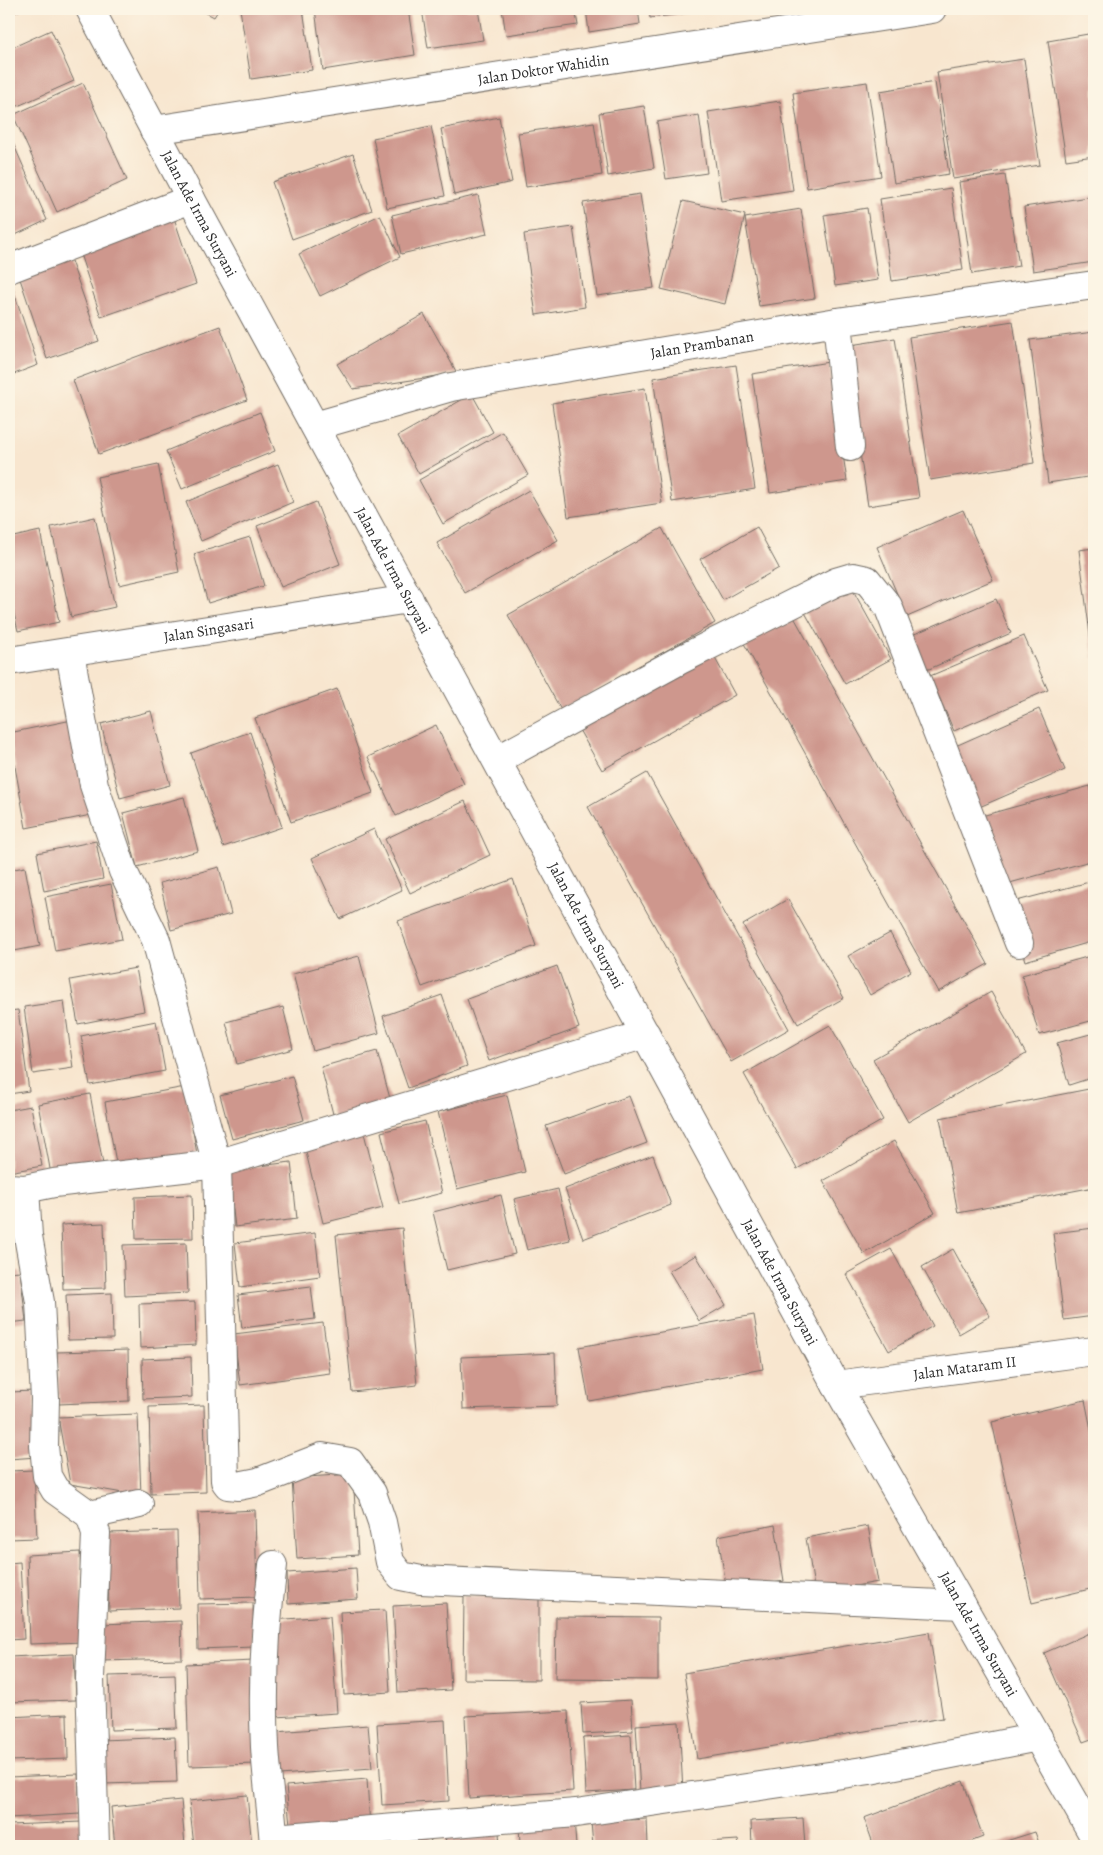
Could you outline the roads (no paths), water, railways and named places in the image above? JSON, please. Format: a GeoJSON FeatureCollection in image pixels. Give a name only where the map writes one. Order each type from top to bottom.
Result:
{"type":"FeatureCollection","features":[{"type":"Feature","properties":{"kind":"street","name":"Jalan Ade Irma Suryani"},"geometry":{"type":"LineString","coordinates":[[90,9],[836,1385],[1094,1836]]}},
{"type":"Feature","properties":{"kind":"street","name":"Jalan Doktor Wahidin"},"geometry":{"type":"LineString","coordinates":[[154,130],[932,9]]}},
{"type":"Feature","properties":{"kind":"street"},"geometry":{"type":"LineString","coordinates":[[9,269],[191,198]]}},
{"type":"Feature","properties":{"kind":"street","name":"Jalan Prambanan"},"geometry":{"type":"LineString","coordinates":[[315,426],[451,387],[837,322],[1094,285]]}},
{"type":"Feature","properties":{"kind":"street"},"geometry":{"type":"LineString","coordinates":[[837,322],[850,447]]}},
{"type":"Feature","properties":{"kind":"street"},"geometry":{"type":"LineString","coordinates":[[497,760],[672,665],[814,592],[853,577],[867,580],[888,606],[1019,943]]}},
{"type":"Feature","properties":{"kind":"street","name":"Jalan Singasari"},"geometry":{"type":"LineString","coordinates":[[9,661],[409,599]]}},
{"type":"Feature","properties":{"kind":"street"},"geometry":{"type":"LineString","coordinates":[[70,653],[94,785],[123,871],[156,940],[217,1164],[223,1476],[228,1484],[238,1486],[258,1482],[322,1456],[350,1462],[372,1493],[382,1522],[390,1562],[401,1576],[421,1580],[962,1605]]}},
{"type":"Feature","properties":{"kind":"street"},"geometry":{"type":"LineString","coordinates":[[95,1846],[90,1678],[96,1533],[90,1515],[55,1490],[47,1476],[44,1446],[45,1399],[40,1302],[17,1189],[217,1164],[646,1034]]}},
{"type":"Feature","properties":{"kind":"street","name":"Jalan Mataram II"},"geometry":{"type":"LineString","coordinates":[[836,1385],[1094,1351]]}},
{"type":"Feature","properties":{"kind":"street"},"geometry":{"type":"LineString","coordinates":[[90,1515],[139,1504]]}},
{"type":"Feature","properties":{"kind":"street"},"geometry":{"type":"LineString","coordinates":[[273,1565],[266,1620],[263,1697],[265,1749],[274,1842],[576,1813],[870,1770],[1038,1737]]}}]}
